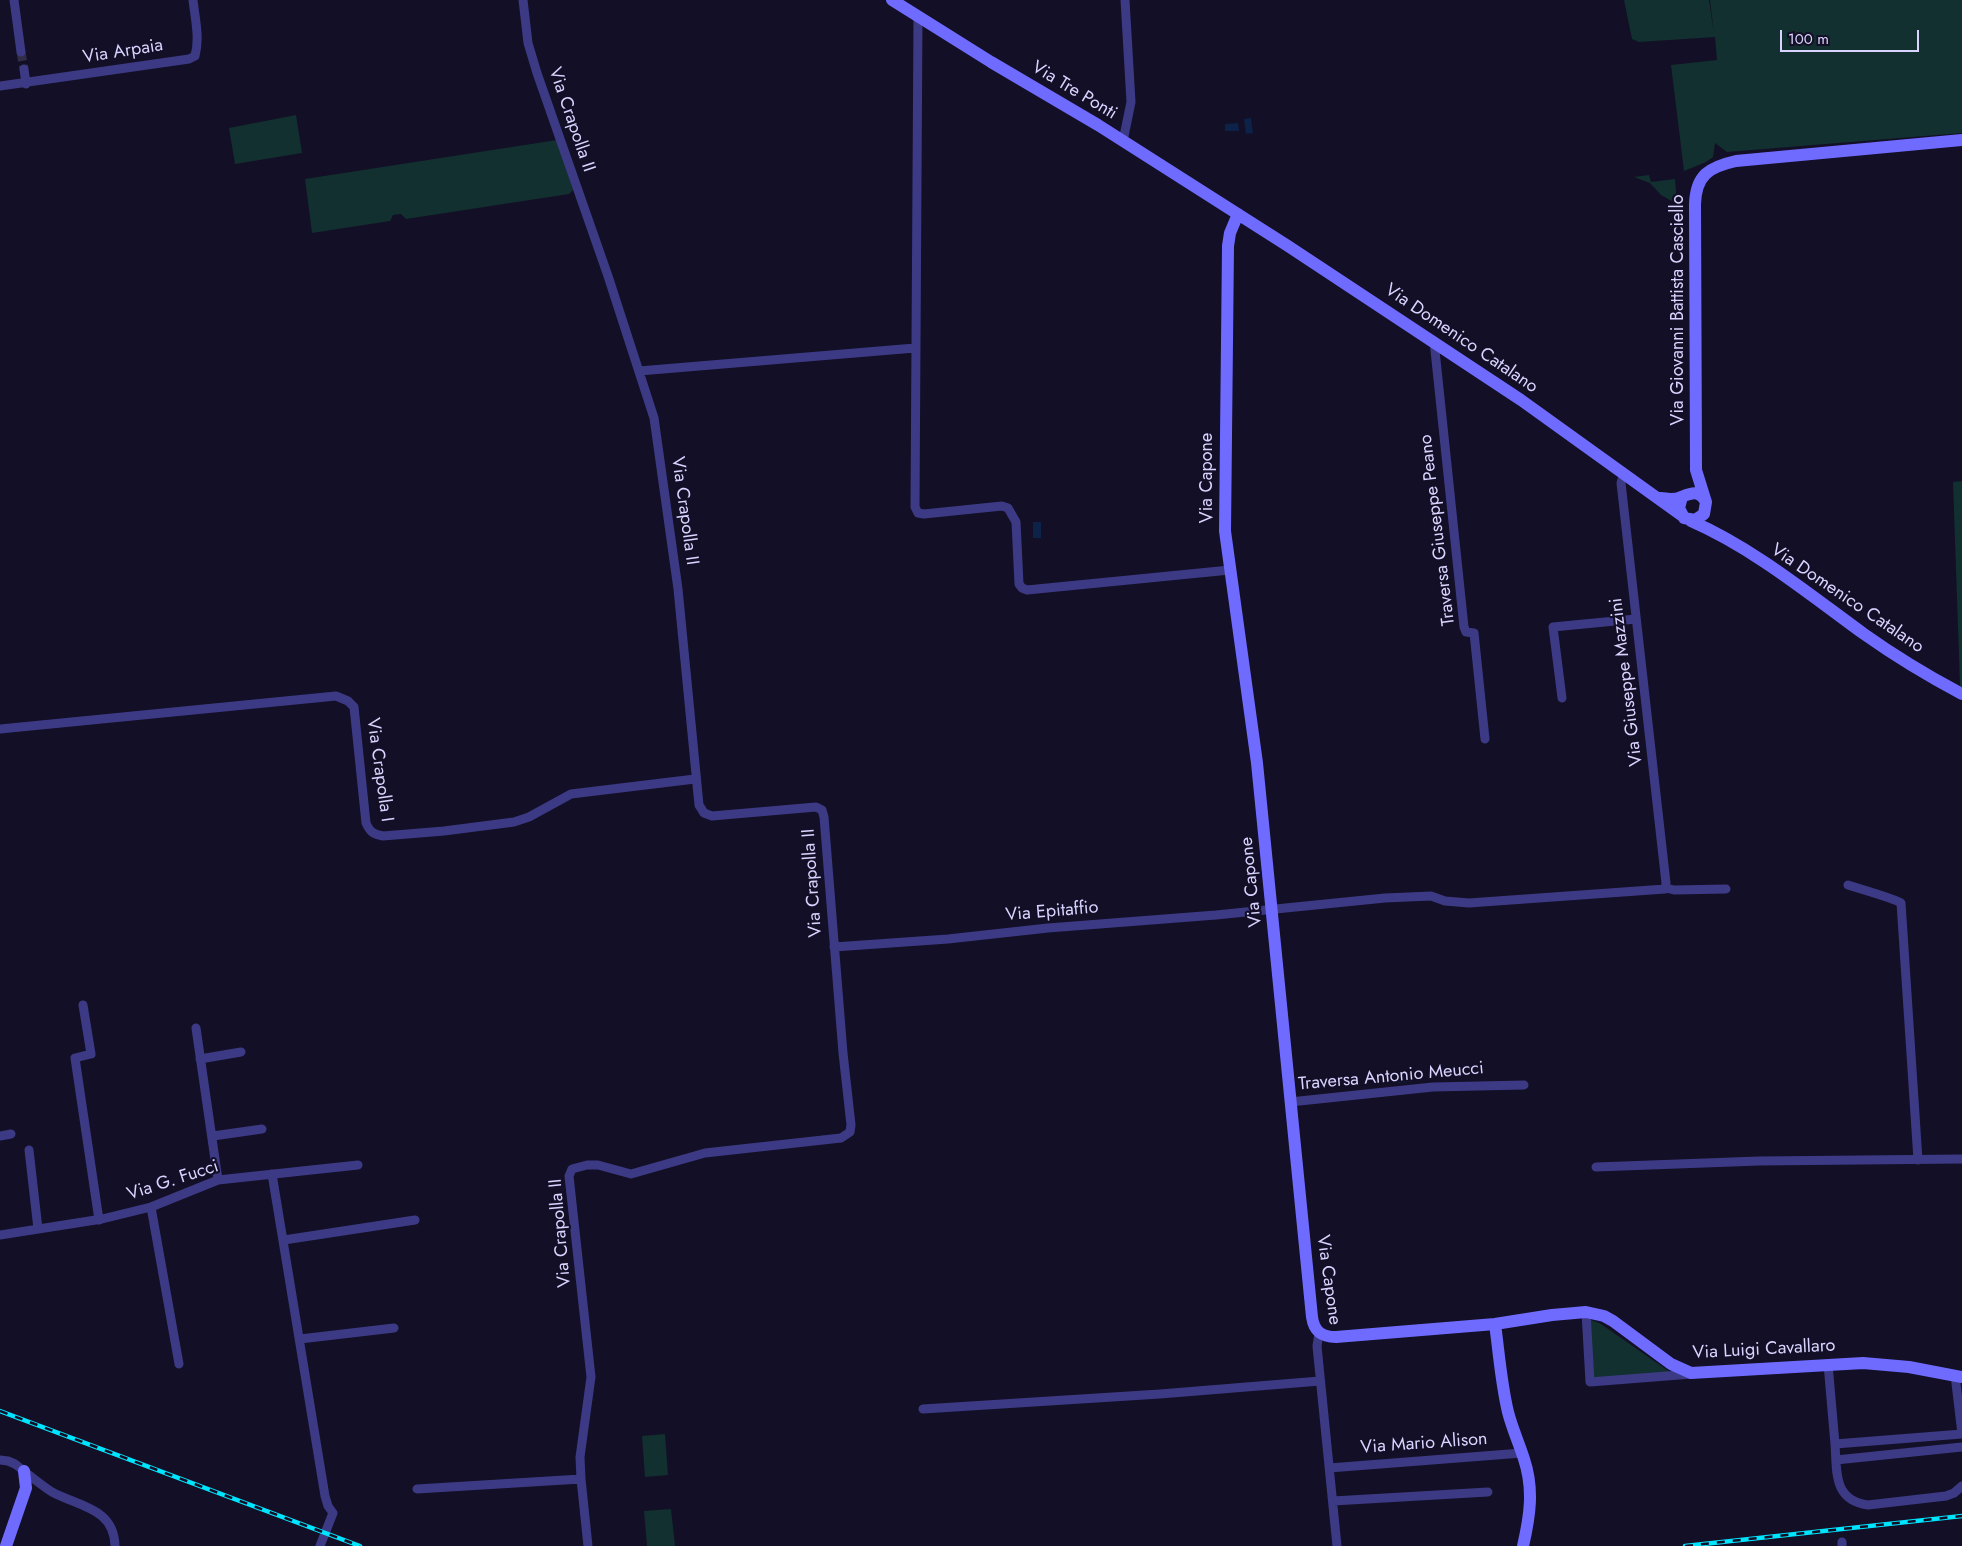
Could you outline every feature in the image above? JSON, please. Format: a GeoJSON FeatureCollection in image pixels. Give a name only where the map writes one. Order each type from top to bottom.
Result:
{"type":"FeatureCollection","features":[{"type":"Feature","properties":{"kind":"street"},"geometry":{"type":"LineString","coordinates":[[14,0],[21,52]]}},
{"type":"Feature","properties":{"kind":"street","name":"Via Arpaia"},"geometry":{"type":"LineString","coordinates":[[0,86],[26,84],[189,59],[195,56],[197,48],[193,0]]}},
{"type":"Feature","properties":{"kind":"street","name":"Via Crapolla II"},"geometry":{"type":"LineString","coordinates":[[523,0],[528,43],[537,73],[608,276],[654,418],[678,589],[699,805],[704,813],[712,816],[816,807],[822,810],[824,816],[851,1125],[850,1132],[841,1138],[705,1153],[632,1174],[598,1165],[576,1167],[570,1172],[591,1377],[580,1457],[588,1546]]}},
{"type":"Feature","properties":{"kind":"street","name":"Via Tre Ponti"},"geometry":{"type":"LineString","coordinates":[[892,0],[1123,141],[1238,214]]}},
{"type":"Feature","properties":{"kind":"street"},"geometry":{"type":"LineString","coordinates":[[1123,141],[1131,102],[1125,0]]}},
{"type":"Feature","properties":{"kind":"street"},"geometry":{"type":"LineString","coordinates":[[918,17],[915,348],[915,507],[918,513],[1002,506],[1008,508],[1016,522],[1019,584],[1027,590],[1230,570]]}},
{"type":"Feature","properties":{"kind":"street"},"geometry":{"type":"LineString","coordinates":[[24,68],[26,84]]}},
{"type":"Feature","properties":{"kind":"street","name":"Via Giovanni Battista Casciello"},"geometry":{"type":"LineString","coordinates":[[1706,506],[1696,470],[1695,204],[1697,184],[1702,177],[1721,164],[1749,159],[1962,140]]}},
{"type":"Feature","properties":{"kind":"street","name":"Via Domenico Catalano"},"geometry":{"type":"LineString","coordinates":[[1238,214],[1434,341],[1686,518],[1715,531],[1800,587],[1886,649],[1962,694]]}},
{"type":"Feature","properties":{"kind":"street","name":"Via Capone"},"geometry":{"type":"LineString","coordinates":[[1238,214],[1230,233],[1228,246],[1224,482],[1225,531],[1251,710],[1312,1317],[1318,1333],[1317,1346],[1320,1381],[1337,1546]]}},
{"type":"Feature","properties":{"kind":"street","name":"Traversa Giuseppe Peano"},"geometry":{"type":"LineString","coordinates":[[1434,341],[1464,627],[1466,632],[1474,634],[1485,739]]}},
{"type":"Feature","properties":{"kind":"street"},"geometry":{"type":"LineString","coordinates":[[639,371],[915,348]]}},
{"type":"Feature","properties":{"kind":"street","name":"Via Giovanni Battista Casciello"},"geometry":{"type":"LineString","coordinates":[[1683,496],[1696,470]]}},
{"type":"Feature","properties":{"kind":"street","name":"Via Giuseppe Mazzini"},"geometry":{"type":"LineString","coordinates":[[1624,473],[1621,483],[1666,888]]}},
{"type":"Feature","properties":{"kind":"street"},"geometry":{"type":"LineString","coordinates":[[1660,498],[1672,499],[1697,493],[1701,495],[1706,506],[1709,522],[1715,531]]}},
{"type":"Feature","properties":{"kind":"street"},"geometry":{"type":"LineString","coordinates":[[1683,496],[1678,508],[1686,518],[1702,517],[1706,506]]}},
{"type":"Feature","properties":{"kind":"street"},"geometry":{"type":"LineString","coordinates":[[1562,698],[1553,627],[1636,619]]}},
{"type":"Feature","properties":{"kind":"street","name":"Via Crapolla I"},"geometry":{"type":"LineString","coordinates":[[0,729],[336,696],[348,701],[354,707],[366,823],[369,831],[382,836],[444,831],[514,822],[529,817],[571,794],[695,779]]}},
{"type":"Feature","properties":{"kind":"street"},"geometry":{"type":"LineString","coordinates":[[1848,885],[1901,903],[1918,1160]]}},
{"type":"Feature","properties":{"kind":"street"},"geometry":{"type":"LineString","coordinates":[[1272,910],[1426,896],[1451,902],[1469,903],[1663,890],[1666,888],[1681,890],[1726,889]]}},
{"type":"Feature","properties":{"kind":"street","name":"Via Epitaffio"},"geometry":{"type":"LineString","coordinates":[[834,947],[948,939],[1048,928],[1272,910]]}},
{"type":"Feature","properties":{"kind":"street"},"geometry":{"type":"LineString","coordinates":[[83,1005],[91,1054],[75,1058],[99,1220]]}},
{"type":"Feature","properties":{"kind":"street"},"geometry":{"type":"LineString","coordinates":[[196,1028],[218,1180]]}},
{"type":"Feature","properties":{"kind":"street"},"geometry":{"type":"LineString","coordinates":[[200,1059],[241,1052]]}},
{"type":"Feature","properties":{"kind":"street","name":"Traversa Antonio Meucci"},"geometry":{"type":"LineString","coordinates":[[1290,1102],[1434,1087],[1524,1085]]}},
{"type":"Feature","properties":{"kind":"street"},"geometry":{"type":"LineString","coordinates":[[213,1136],[262,1129]]}},
{"type":"Feature","properties":{"kind":"street"},"geometry":{"type":"LineString","coordinates":[[0,1136],[11,1134]]}},
{"type":"Feature","properties":{"kind":"street"},"geometry":{"type":"LineString","coordinates":[[29,1150],[38,1229]]}},
{"type":"Feature","properties":{"kind":"street"},"geometry":{"type":"LineString","coordinates":[[1596,1166],[1759,1161],[1962,1159]]}},
{"type":"Feature","properties":{"kind":"street","name":"Via G. Fucci"},"geometry":{"type":"LineString","coordinates":[[0,1235],[99,1220],[151,1207],[218,1180],[358,1165]]}},
{"type":"Feature","properties":{"kind":"street"},"geometry":{"type":"LineString","coordinates":[[272,1174],[328,1506],[333,1513],[320,1546]]}},
{"type":"Feature","properties":{"kind":"street"},"geometry":{"type":"LineString","coordinates":[[151,1207],[180,1364]]}},
{"type":"Feature","properties":{"kind":"street"},"geometry":{"type":"LineString","coordinates":[[284,1240],[415,1220]]}},
{"type":"Feature","properties":{"kind":"street"},"geometry":{"type":"LineString","coordinates":[[1586,1312],[1590,1382],[1698,1374]]}},
{"type":"Feature","properties":{"kind":"street","name":"Via Luigi Cavallaro"},"geometry":{"type":"LineString","coordinates":[[1318,1333],[1336,1337],[1496,1324],[1552,1315],[1586,1312],[1604,1316],[1678,1369],[1698,1374],[1828,1364],[1875,1363],[1958,1376]]}},
{"type":"Feature","properties":{"kind":"street"},"geometry":{"type":"LineString","coordinates":[[1496,1324],[1510,1423],[1522,1453],[1529,1479],[1531,1499],[1529,1520],[1523,1546]]}},
{"type":"Feature","properties":{"kind":"street"},"geometry":{"type":"LineString","coordinates":[[300,1340],[394,1328]]}},
{"type":"Feature","properties":{"kind":"street"},"geometry":{"type":"LineString","coordinates":[[1828,1364],[1839,1484],[1843,1493],[1850,1500],[1858,1504],[1868,1505],[1946,1496],[1954,1493],[1962,1486]]}},
{"type":"Feature","properties":{"kind":"street"},"geometry":{"type":"LineString","coordinates":[[1835,1444],[1962,1436],[1958,1376]]}},
{"type":"Feature","properties":{"kind":"street"},"geometry":{"type":"LineString","coordinates":[[923,1409],[1160,1394],[1320,1381]]}},
{"type":"Feature","properties":{"kind":"street"},"geometry":{"type":"LineString","coordinates":[[1836,1460],[1962,1447]]}},
{"type":"Feature","properties":{"kind":"street","name":"Via Mario Alison"},"geometry":{"type":"LineString","coordinates":[[1329,1468],[1522,1453]]}},
{"type":"Feature","properties":{"kind":"street"},"geometry":{"type":"LineString","coordinates":[[1,1460],[8,1461],[50,1491],[88,1508],[106,1520],[113,1527],[115,1546]]}},
{"type":"Feature","properties":{"kind":"street"},"geometry":{"type":"LineString","coordinates":[[4,1544],[26,1488],[24,1471]]}},
{"type":"Feature","properties":{"kind":"street"},"geometry":{"type":"LineString","coordinates":[[417,1489],[581,1479]]}},
{"type":"Feature","properties":{"kind":"street"},"geometry":{"type":"LineString","coordinates":[[1333,1501],[1488,1492]]}},
{"type":"Feature","properties":{"kind":"green space"},"geometry":{"type":"Polygon","coordinates":[[[1624,0],[1709,0],[1714,34],[1710,0],[1962,0],[1962,133],[1727,152],[1715,143],[1713,157],[1684,171],[1671,65],[1717,60],[1715,37],[1639,42],[1632,39],[1624,0]]]}},
{"type":"Feature","properties":{"kind":"green space"},"geometry":{"type":"Polygon","coordinates":[[[296,115],[302,153],[235,164],[229,128],[296,115]]]}},
{"type":"Feature","properties":{"kind":"green space"},"geometry":{"type":"Polygon","coordinates":[[[557,140],[573,190],[569,194],[406,219],[401,214],[393,215],[390,221],[312,233],[305,179],[557,140]]]}},
{"type":"Feature","properties":{"kind":"green space"},"geometry":{"type":"Polygon","coordinates":[[[1649,175],[1651,182],[1675,179],[1677,204],[1661,195],[1650,183],[1634,177],[1649,175]]]}},
{"type":"Feature","properties":{"kind":"green space"},"geometry":{"type":"Polygon","coordinates":[[[1962,481],[1962,687],[1960,686],[1953,482],[1962,481]]]}},
{"type":"Feature","properties":{"kind":"green space"},"geometry":{"type":"Polygon","coordinates":[[[1589,1319],[1601,1324],[1670,1372],[1593,1378],[1589,1319]]]}},
{"type":"Feature","properties":{"kind":"green space"},"geometry":{"type":"Polygon","coordinates":[[[665,1434],[668,1475],[645,1477],[642,1436],[665,1434]]]}},
{"type":"Feature","properties":{"kind":"green space"},"geometry":{"type":"Polygon","coordinates":[[[671,1509],[675,1546],[647,1546],[644,1511],[671,1509]]]}},
{"type":"Feature","properties":{"kind":"water"},"geometry":{"type":"Polygon","coordinates":[[[1251,118],[1253,133],[1246,134],[1244,119],[1251,118]]]}},
{"type":"Feature","properties":{"kind":"water"},"geometry":{"type":"Polygon","coordinates":[[[1238,123],[1239,131],[1225,131],[1225,124],[1238,123]]]}},
{"type":"Feature","properties":{"kind":"water"},"geometry":{"type":"Polygon","coordinates":[[[1033,522],[1041,522],[1041,538],[1033,538],[1033,522]]]}},
{"type":"Feature","properties":{"kind":"water"},"geometry":{"type":"Polygon","coordinates":[[[1411,1076],[1412,1082],[1396,1083],[1396,1077],[1411,1076]]]}},
{"type":"Feature","properties":{"kind":"tunnel"},"geometry":{"type":"LineString","coordinates":[[21,52],[24,69]]}},
{"type":"Feature","properties":{"kind":"railway"},"geometry":{"type":"LineString","coordinates":[[0,1411],[360,1546]]}},
{"type":"Feature","properties":{"kind":"railway"},"geometry":{"type":"LineString","coordinates":[[1685,1546],[1962,1516]]}}]}
